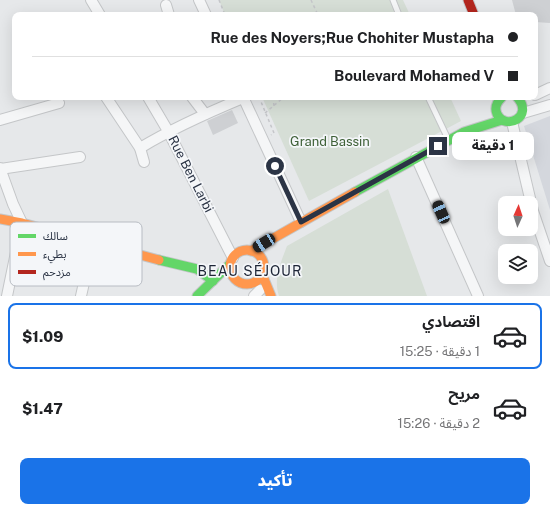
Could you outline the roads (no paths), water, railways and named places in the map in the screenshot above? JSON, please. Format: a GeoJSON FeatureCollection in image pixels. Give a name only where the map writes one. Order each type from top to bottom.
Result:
{"type":"FeatureCollection","features":[{"type":"Feature","properties":{"kind":"main road"},"geometry":{"type":"LineString","coordinates":[[468,0],[473,12]]}},
{"type":"Feature","properties":{"kind":"main road"},"geometry":{"type":"LineString","coordinates":[[464,132],[499,100]]}},
{"type":"Feature","properties":{"kind":"main road"},"geometry":{"type":"LineString","coordinates":[[499,100],[498,117],[502,120]]}},
{"type":"Feature","properties":{"kind":"main road"},"geometry":{"type":"LineString","coordinates":[[197,296],[213,281],[233,257],[242,251],[252,251],[277,235],[416,157],[464,132],[502,120],[512,122],[517,121],[523,113],[522,100]]}},
{"type":"Feature","properties":{"kind":"main road"},"geometry":{"type":"LineString","coordinates":[[0,219],[16,222]]}},
{"type":"Feature","properties":{"kind":"main road"},"geometry":{"type":"LineString","coordinates":[[260,258],[277,235]]}},
{"type":"Feature","properties":{"kind":"main road"},"geometry":{"type":"LineString","coordinates":[[252,251],[260,258],[263,266],[262,274],[270,296]]}},
{"type":"Feature","properties":{"kind":"main road"},"geometry":{"type":"LineString","coordinates":[[142,255],[197,268],[213,281]]}},
{"type":"Feature","properties":{"kind":"main road"},"geometry":{"type":"LineString","coordinates":[[233,257],[230,269],[233,277],[242,283],[258,291],[258,279],[262,274]]}},
{"type":"Feature","properties":{"kind":"main road"},"geometry":{"type":"LineString","coordinates":[[213,281],[233,277]]}},
{"type":"Feature","properties":{"kind":"street"},"geometry":{"type":"LineString","coordinates":[[91,0],[98,12]]}},
{"type":"Feature","properties":{"kind":"street"},"geometry":{"type":"LineString","coordinates":[[199,0],[205,12]]}},
{"type":"Feature","properties":{"kind":"street"},"geometry":{"type":"LineString","coordinates":[[538,93],[548,90]]}},
{"type":"Feature","properties":{"kind":"street"},"geometry":{"type":"LineString","coordinates":[[108,100],[140,148],[144,162]]}},
{"type":"Feature","properties":{"kind":"street","name":"Rue Ben Larbi"},"geometry":{"type":"LineString","coordinates":[[150,100],[168,131],[233,257]]}},
{"type":"Feature","properties":{"kind":"street"},"geometry":{"type":"LineString","coordinates":[[194,100],[205,114]]}},
{"type":"Feature","properties":{"kind":"street"},"geometry":{"type":"LineString","coordinates":[[140,148],[168,131],[238,100]]}},
{"type":"Feature","properties":{"kind":"street"},"geometry":{"type":"LineString","coordinates":[[244,100],[301,222]]}},
{"type":"Feature","properties":{"kind":"street"},"geometry":{"type":"LineString","coordinates":[[0,120],[59,103]]}},
{"type":"Feature","properties":{"kind":"street"},"geometry":{"type":"LineString","coordinates":[[523,113],[550,105]]}},
{"type":"Feature","properties":{"kind":"street"},"geometry":{"type":"LineString","coordinates":[[512,122],[533,210],[550,261]]}},
{"type":"Feature","properties":{"kind":"street"},"geometry":{"type":"LineString","coordinates":[[22,222],[13,204],[0,168],[80,157]]}},
{"type":"Feature","properties":{"kind":"street"},"geometry":{"type":"LineString","coordinates":[[416,157],[478,296]]}},
{"type":"Feature","properties":{"kind":"street"},"geometry":{"type":"LineString","coordinates":[[80,296],[82,286]]}},
{"type":"Feature","properties":{"kind":"lane"},"geometry":{"type":"LineString","coordinates":[[393,0],[398,12]]}},
{"type":"Feature","properties":{"kind":"lane"},"geometry":{"type":"LineString","coordinates":[[429,100],[449,140]]}},
{"type":"Feature","properties":{"kind":"district","name":"BEAU SÉJOUR"},"geometry":{"type":"Point","coordinates":[250,271]}},
{"type":"Feature","properties":{"kind":"park label","name":"Grand Bassin"},"geometry":{"type":"Point","coordinates":[330,141]}}]}
